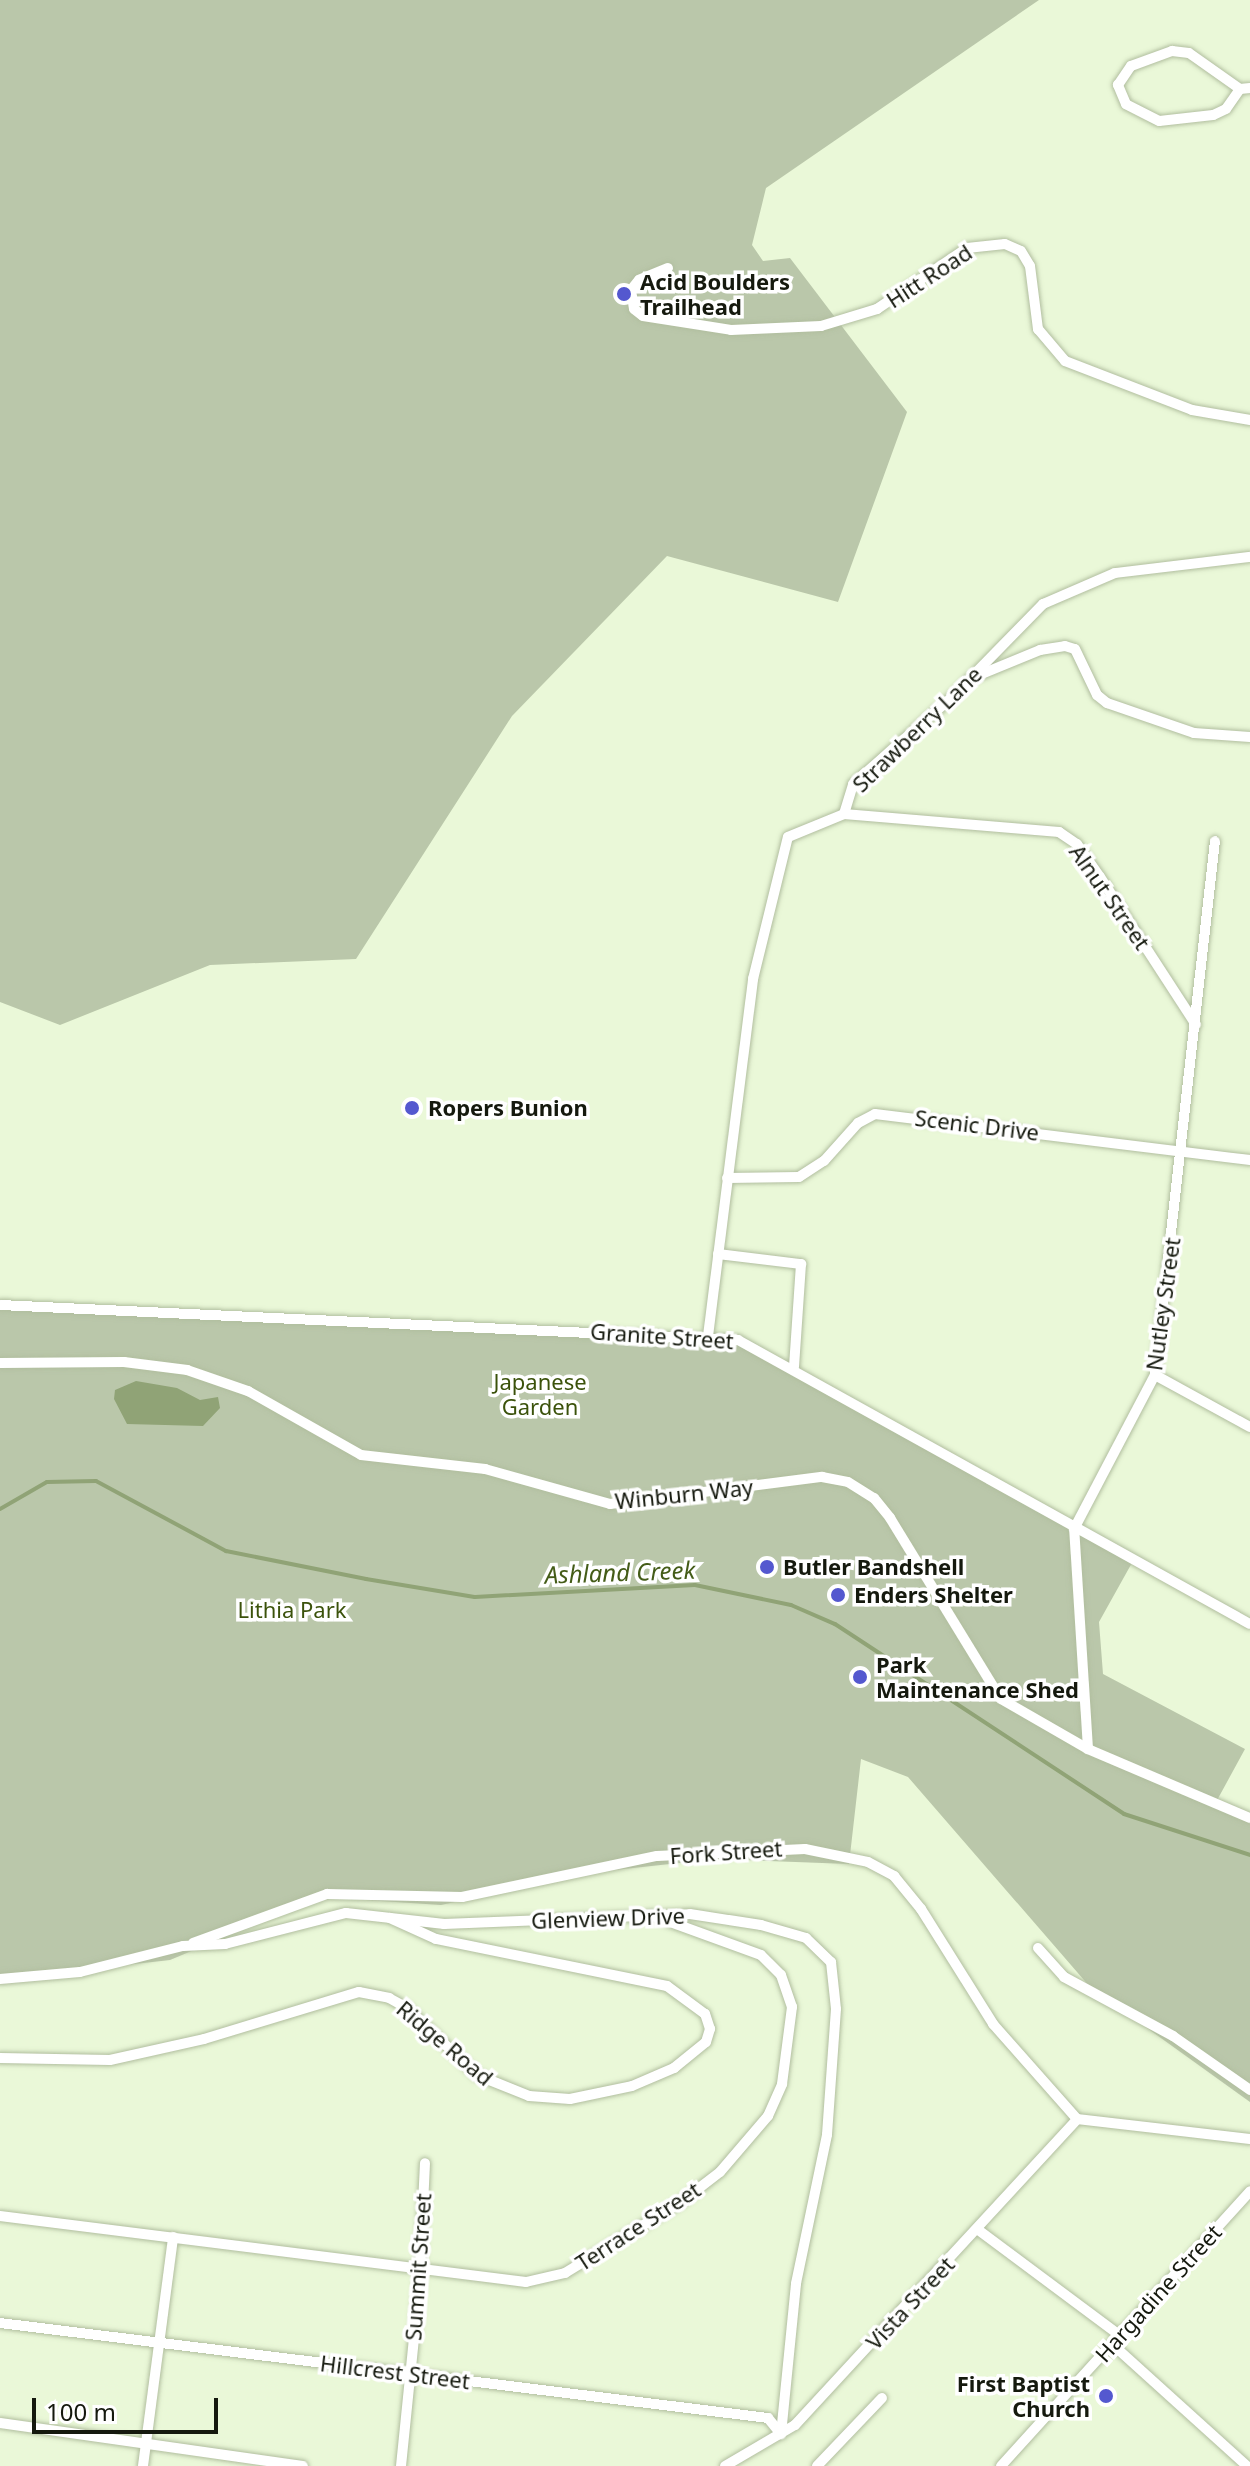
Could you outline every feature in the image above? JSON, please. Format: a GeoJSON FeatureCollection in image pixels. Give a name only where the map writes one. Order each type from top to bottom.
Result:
{"type":"FeatureCollection","features":[{"type":"Feature","properties":{"kind":"street"},"geometry":{"type":"LineString","coordinates":[[1172,51],[1189,53],[1245,89],[1226,109],[1213,115],[1159,121],[1126,104],[1118,85],[1131,66],[1172,51]]}},
{"type":"Feature","properties":{"kind":"street","name":"Hitt Road"},"geometry":{"type":"LineString","coordinates":[[668,268],[639,280],[631,290],[634,309],[643,316],[731,330],[808,327],[861,317],[967,248],[1005,244],[1021,251],[1030,266],[1038,329],[1065,361],[1192,410],[1250,420]]}},
{"type":"Feature","properties":{"kind":"street","name":"Strawberry Lane"},"geometry":{"type":"LineString","coordinates":[[708,1336],[753,979],[788,837],[803,827],[844,814],[853,784],[970,679],[1030,614],[1057,597],[1153,565],[1250,557]]}},
{"type":"Feature","properties":{"kind":"street"},"geometry":{"type":"LineString","coordinates":[[970,679],[1040,650],[1065,646],[1075,649],[1097,695],[1107,703],[1194,733],[1250,737]]}},
{"type":"Feature","properties":{"kind":"street","name":"Alnut Street"},"geometry":{"type":"LineString","coordinates":[[844,814],[1042,829],[1069,837],[1196,1025]]}},
{"type":"Feature","properties":{"kind":"street","name":"Nutley Street"},"geometry":{"type":"LineString","coordinates":[[1074,1529],[1155,1375],[1183,1149],[1215,841]]}},
{"type":"Feature","properties":{"kind":"street","name":"Scenic Drive"},"geometry":{"type":"LineString","coordinates":[[727,1178],[799,1177],[824,1161],[858,1123],[875,1114],[1183,1149],[1250,1160]]}},
{"type":"Feature","properties":{"kind":"street"},"geometry":{"type":"LineString","coordinates":[[718,1254],[801,1264],[794,1367]]}},
{"type":"Feature","properties":{"kind":"street","name":"Granite Street"},"geometry":{"type":"LineString","coordinates":[[0,1305],[708,1336],[738,1340],[794,1367],[1074,1529],[1250,1624]]}},
{"type":"Feature","properties":{"kind":"street","name":"Winburn Way"},"geometry":{"type":"LineString","coordinates":[[0,1363],[124,1362],[187,1370],[248,1391],[361,1455],[485,1469],[592,1502],[636,1504],[822,1477],[848,1482],[874,1498],[890,1518],[1001,1699],[1088,1749],[1250,1818]]}},
{"type":"Feature","properties":{"kind":"street"},"geometry":{"type":"LineString","coordinates":[[1155,1375],[1250,1427]]}},
{"type":"Feature","properties":{"kind":"street"},"geometry":{"type":"LineString","coordinates":[[1074,1529],[1088,1749]]}},
{"type":"Feature","properties":{"kind":"street","name":"Fork Street"},"geometry":{"type":"LineString","coordinates":[[183,1946],[286,1904],[337,1892],[462,1897],[642,1859],[777,1846],[852,1857],[883,1869],[904,1887],[993,2024],[1077,2119]]}},
{"type":"Feature","properties":{"kind":"street","name":"Glenview Drive"},"geometry":{"type":"LineString","coordinates":[[0,1979],[80,1972],[183,1946],[225,1944],[331,1915],[385,1915],[471,1924],[690,1914],[785,1931],[821,1948],[837,1980],[827,2135],[796,2284],[781,2434]]}},
{"type":"Feature","properties":{"kind":"street","name":"Ridge Road"},"geometry":{"type":"LineString","coordinates":[[0,2058],[110,2060],[204,2039],[359,1992],[389,1998],[407,2008],[477,2075],[529,2096],[570,2099],[632,2086],[674,2068],[706,2042],[710,2029],[705,2014],[667,1986],[436,1939],[385,1915]]}},
{"type":"Feature","properties":{"kind":"street","name":"Terrace Street"},"geometry":{"type":"LineString","coordinates":[[0,2216],[526,2282],[565,2273],[701,2187],[735,2157],[768,2116],[782,2084],[791,2029],[791,1997],[781,1975],[761,1955],[650,1915]]}},
{"type":"Feature","properties":{"kind":"street"},"geometry":{"type":"LineString","coordinates":[[1038,1948],[1064,1977],[1173,2036],[1250,2090]]}},
{"type":"Feature","properties":{"kind":"street"},"geometry":{"type":"LineString","coordinates":[[1077,2119],[1250,2139]]}},
{"type":"Feature","properties":{"kind":"street","name":"Vista Street"},"geometry":{"type":"LineString","coordinates":[[725,2466],[781,2434],[832,2388],[1077,2119]]}},
{"type":"Feature","properties":{"kind":"street","name":"Summit Street"},"geometry":{"type":"LineString","coordinates":[[401,2466],[425,2163]]}},
{"type":"Feature","properties":{"kind":"street","name":"Hargadine Street"},"geometry":{"type":"LineString","coordinates":[[1001,2466],[1250,2191]]}},
{"type":"Feature","properties":{"kind":"street"},"geometry":{"type":"LineString","coordinates":[[977,2229],[1116,2339],[1247,2466]]}},
{"type":"Feature","properties":{"kind":"street"},"geometry":{"type":"LineString","coordinates":[[143,2466],[173,2237]]}},
{"type":"Feature","properties":{"kind":"street","name":"Hillcrest Street"},"geometry":{"type":"LineString","coordinates":[[0,2323],[768,2418],[781,2434]]}},
{"type":"Feature","properties":{"kind":"street"},"geometry":{"type":"LineString","coordinates":[[817,2466],[882,2398]]}},
{"type":"Feature","properties":{"kind":"street"},"geometry":{"type":"LineString","coordinates":[[0,2423],[303,2466]]}},
{"type":"Feature","properties":{"kind":"green space"},"geometry":{"type":"Polygon","coordinates":[[[0,0],[1039,0],[766,188],[752,245],[763,261],[790,258],[907,412],[838,602],[667,556],[512,716],[356,959],[210,965],[60,1025],[0,1002],[0,0]]]}},
{"type":"Feature","properties":{"kind":"green space","name":"Lithia Park"},"geometry":{"type":"Polygon","coordinates":[[[0,1305],[724,1337],[1133,1561],[1099,1622],[1103,1674],[1245,1749],[1215,1804],[1250,1818],[1250,2102],[1090,1987],[908,1777],[861,1759],[849,1864],[716,1859],[596,1872],[441,1905],[335,1898],[306,1903],[170,1960],[0,1979],[0,1305]]]}},
{"type":"Feature","properties":{"kind":"shaded area"},"geometry":{"type":"Polygon","coordinates":[[[136,1381],[177,1388],[200,1400],[218,1397],[220,1408],[203,1426],[127,1424],[114,1399],[115,1390],[136,1381]]]}},
{"type":"Feature","properties":{"kind":"waterway","name":"Ashland Creek"},"geometry":{"type":"LineString","coordinates":[[0,1509],[47,1482],[96,1481],[226,1551],[366,1579],[475,1597],[695,1585],[791,1605],[835,1624],[1124,1814],[1250,1855]]}},
{"type":"Feature","properties":{"kind":"place","name":"Acid Boulders Trailhead"},"geometry":{"type":"Point","coordinates":[624,294]}},
{"type":"Feature","properties":{"kind":"place","name":"Ropers Bunion"},"geometry":{"type":"Point","coordinates":[412,1108]}},
{"type":"Feature","properties":{"kind":"place","name":"Butler Bandshell"},"geometry":{"type":"Point","coordinates":[767,1567]}},
{"type":"Feature","properties":{"kind":"place","name":"Enders Shelter"},"geometry":{"type":"Point","coordinates":[838,1595]}},
{"type":"Feature","properties":{"kind":"place","name":"Park Maintenance Shed"},"geometry":{"type":"Point","coordinates":[860,1677]}},
{"type":"Feature","properties":{"kind":"place","name":"First Baptist Church"},"geometry":{"type":"Point","coordinates":[1106,2396]}},
{"type":"Feature","properties":{"kind":"park label","name":"Japanese Garden"},"geometry":{"type":"Point","coordinates":[540,1394]}}]}
